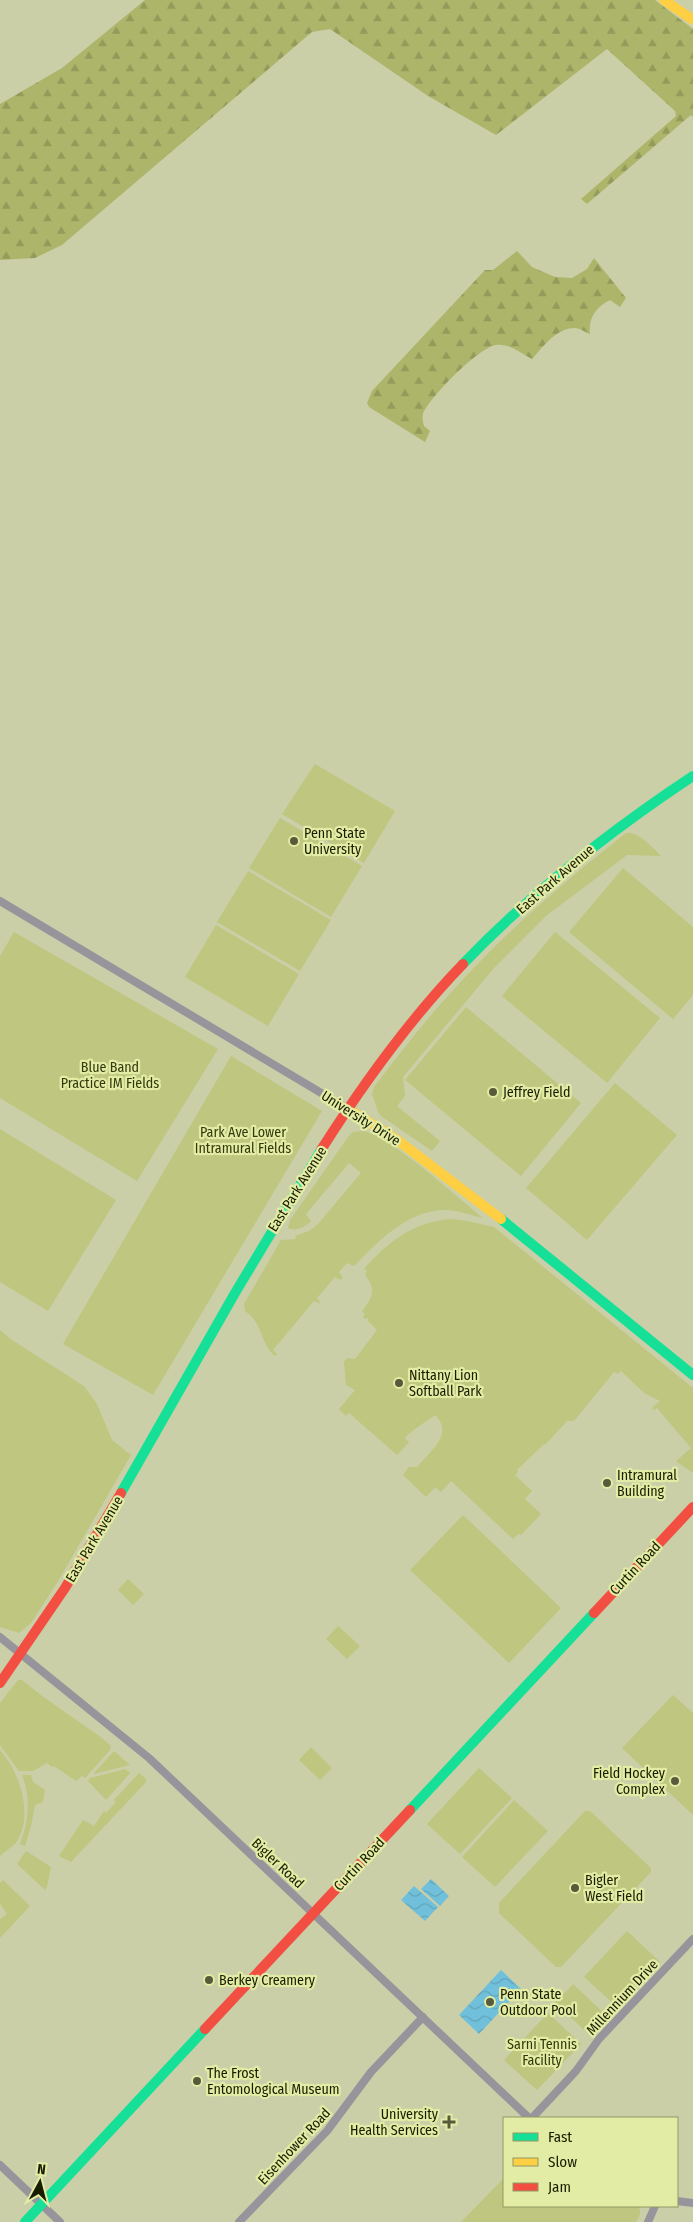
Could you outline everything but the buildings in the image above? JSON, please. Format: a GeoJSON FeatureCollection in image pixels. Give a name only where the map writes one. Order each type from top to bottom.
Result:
{"type":"FeatureCollection","features":[{"type":"Feature","properties":{"kind":"main road"},"geometry":{"type":"LineString","coordinates":[[664,0],[693,20]]}},
{"type":"Feature","properties":{"kind":"main road","name":"East Park Avenue"},"geometry":{"type":"LineString","coordinates":[[0,1683],[72,1576],[276,1223],[348,1109],[396,1040],[430,1000],[488,939],[555,878],[638,812],[693,776]]}},
{"type":"Feature","properties":{"kind":"main road","name":"University Drive"},"geometry":{"type":"LineString","coordinates":[[348,1109],[396,1138],[457,1184],[693,1375]]}},
{"type":"Feature","properties":{"kind":"main road","name":"Curtin Road"},"geometry":{"type":"LineString","coordinates":[[26,2222],[693,1507]]}},
{"type":"Feature","properties":{"kind":"street","name":"University Drive"},"geometry":{"type":"LineString","coordinates":[[0,902],[348,1109]]}},
{"type":"Feature","properties":{"kind":"street","name":"Bigler Road"},"geometry":{"type":"LineString","coordinates":[[0,1637],[149,1758],[529,2117]]}},
{"type":"Feature","properties":{"kind":"street","name":"Millennium Drive"},"geometry":{"type":"LineString","coordinates":[[531,2117],[576,2071],[599,2039],[693,1939]]}},
{"type":"Feature","properties":{"kind":"street","name":"Eisenhower Road"},"geometry":{"type":"LineString","coordinates":[[239,2222],[327,2131],[371,2072],[423,2017]]}},
{"type":"Feature","properties":{"kind":"street"},"geometry":{"type":"LineString","coordinates":[[0,2166],[60,2222]]}},
{"type":"Feature","properties":{"kind":"street"},"geometry":{"type":"LineString","coordinates":[[678,2202],[693,2203]]}},
{"type":"Feature","properties":{"kind":"street"},"geometry":{"type":"LineString","coordinates":[[648,2222],[655,2207]]}},
{"type":"Feature","properties":{"kind":"green space"},"geometry":{"type":"Polygon","coordinates":[[[145,0],[655,0],[693,29],[693,117],[691,115],[587,204],[581,199],[676,116],[675,111],[607,49],[496,135],[428,96],[330,29],[312,32],[62,245],[35,258],[0,260],[0,104],[62,68],[145,0]]]}},
{"type":"Feature","properties":{"kind":"green space"},"geometry":{"type":"Polygon","coordinates":[[[517,251],[532,267],[555,277],[572,278],[587,269],[594,258],[626,298],[620,307],[610,300],[597,310],[590,323],[590,334],[575,328],[562,331],[550,339],[532,359],[515,349],[501,345],[488,348],[478,354],[455,374],[427,407],[423,414],[423,420],[424,426],[430,431],[425,442],[369,407],[367,403],[372,391],[485,270],[493,270],[517,251]]]}},
{"type":"Feature","properties":{"kind":"green space"},"geometry":{"type":"Polygon","coordinates":[[[315,764],[395,811],[364,863],[282,814],[315,764]]]}},
{"type":"Feature","properties":{"kind":"green space"},"geometry":{"type":"Polygon","coordinates":[[[280,818],[362,866],[331,917],[249,868],[280,818]]]}},
{"type":"Feature","properties":{"kind":"green space"},"geometry":{"type":"Polygon","coordinates":[[[626,833],[640,837],[661,856],[627,855],[546,916],[494,968],[403,1077],[405,1096],[397,1106],[440,1141],[432,1151],[381,1116],[372,1095],[374,1087],[435,1011],[476,966],[517,926],[581,869],[626,833]]]}},
{"type":"Feature","properties":{"kind":"green space"},"geometry":{"type":"Polygon","coordinates":[[[623,868],[693,927],[693,995],[673,1019],[569,932],[623,868]]]}},
{"type":"Feature","properties":{"kind":"green space"},"geometry":{"type":"Polygon","coordinates":[[[248,871],[331,920],[300,971],[217,922],[248,871]]]}},
{"type":"Feature","properties":{"kind":"green space"},"geometry":{"type":"Polygon","coordinates":[[[216,925],[299,974],[268,1026],[185,977],[216,925]]]}},
{"type":"Feature","properties":{"kind":"green space","name":"Blue Band Practice IM Fields"},"geometry":{"type":"Polygon","coordinates":[[[14,932],[218,1049],[137,1181],[0,1098],[0,956],[14,932]]]}},
{"type":"Feature","properties":{"kind":"green space"},"geometry":{"type":"Polygon","coordinates":[[[555,932],[660,1018],[607,1083],[502,996],[555,932]]]}},
{"type":"Feature","properties":{"kind":"green space","name":"Jeffrey Field"},"geometry":{"type":"Polygon","coordinates":[[[466,1007],[581,1103],[521,1176],[405,1080],[466,1007]]]}},
{"type":"Feature","properties":{"kind":"green space","name":"Park Ave Lower Intramural Fields"},"geometry":{"type":"Polygon","coordinates":[[[231,1056],[322,1111],[153,1395],[63,1344],[231,1056]]]}},
{"type":"Feature","properties":{"kind":"green space"},"geometry":{"type":"Polygon","coordinates":[[[615,1083],[677,1135],[587,1240],[526,1188],[615,1083]]]}},
{"type":"Feature","properties":{"kind":"green space"},"geometry":{"type":"Polygon","coordinates":[[[0,1129],[116,1200],[48,1311],[0,1282],[0,1129]]]}},
{"type":"Feature","properties":{"kind":"green space"},"geometry":{"type":"Polygon","coordinates":[[[363,1131],[375,1135],[406,1155],[483,1218],[444,1210],[417,1216],[394,1229],[354,1266],[347,1263],[339,1272],[343,1278],[340,1280],[335,1277],[317,1298],[321,1304],[314,1301],[273,1350],[277,1354],[275,1356],[266,1345],[259,1327],[245,1311],[244,1304],[281,1240],[296,1239],[295,1236],[309,1231],[318,1224],[361,1173],[349,1163],[306,1214],[311,1221],[300,1228],[288,1228],[290,1220],[348,1137],[353,1132],[363,1131]]]}},
{"type":"Feature","properties":{"kind":"green space"},"geometry":{"type":"Polygon","coordinates":[[[449,1219],[494,1227],[693,1388],[693,1473],[676,1461],[691,1448],[657,1408],[654,1410],[652,1408],[660,1401],[644,1393],[621,1371],[618,1374],[614,1372],[574,1421],[567,1421],[545,1445],[517,1470],[518,1472],[515,1475],[532,1491],[525,1499],[541,1514],[521,1535],[518,1534],[513,1539],[451,1481],[441,1492],[435,1487],[426,1497],[403,1475],[409,1467],[417,1467],[438,1442],[442,1429],[435,1415],[405,1438],[409,1442],[397,1455],[349,1413],[346,1416],[339,1409],[355,1390],[346,1385],[344,1362],[347,1358],[355,1359],[377,1330],[368,1321],[368,1318],[365,1319],[363,1317],[365,1314],[362,1311],[372,1294],[371,1285],[365,1275],[367,1271],[364,1269],[382,1250],[412,1229],[449,1219]]]}},
{"type":"Feature","properties":{"kind":"green space"},"geometry":{"type":"Polygon","coordinates":[[[0,1330],[12,1340],[84,1386],[97,1404],[112,1440],[131,1455],[57,1583],[31,1623],[19,1633],[0,1627],[0,1330]]]}},
{"type":"Feature","properties":{"kind":"green space"},"geometry":{"type":"Polygon","coordinates":[[[463,1515],[561,1608],[509,1663],[410,1570],[463,1515]]]}},
{"type":"Feature","properties":{"kind":"green space"},"geometry":{"type":"Polygon","coordinates":[[[128,1579],[144,1594],[133,1605],[118,1590],[128,1579]]]}},
{"type":"Feature","properties":{"kind":"green space"},"geometry":{"type":"Polygon","coordinates":[[[338,1626],[360,1646],[347,1659],[326,1639],[338,1626]]]}},
{"type":"Feature","properties":{"kind":"green space"},"geometry":{"type":"Polygon","coordinates":[[[18,1680],[22,1680],[111,1746],[110,1750],[85,1778],[82,1776],[76,1781],[47,1763],[33,1771],[19,1771],[0,1745],[0,1703],[18,1680]]]}},
{"type":"Feature","properties":{"kind":"green space","name":"Field Hockey Complex"},"geometry":{"type":"Polygon","coordinates":[[[673,1695],[693,1713],[693,1815],[622,1748],[673,1695]]]}},
{"type":"Feature","properties":{"kind":"green space"},"geometry":{"type":"Polygon","coordinates":[[[311,1747],[332,1768],[320,1780],[299,1760],[311,1747]]]}},
{"type":"Feature","properties":{"kind":"green space"},"geometry":{"type":"Polygon","coordinates":[[[0,1750],[13,1769],[18,1781],[22,1793],[24,1818],[22,1830],[17,1841],[0,1856],[0,1750]]]}},
{"type":"Feature","properties":{"kind":"green space"},"geometry":{"type":"Polygon","coordinates":[[[114,1751],[130,1765],[94,1774],[94,1773],[114,1751]]]}},
{"type":"Feature","properties":{"kind":"green space"},"geometry":{"type":"Polygon","coordinates":[[[479,1768],[512,1798],[460,1854],[427,1824],[479,1768]]]}},
{"type":"Feature","properties":{"kind":"green space"},"geometry":{"type":"Polygon","coordinates":[[[125,1769],[130,1773],[106,1800],[88,1781],[90,1778],[125,1769]]]}},
{"type":"Feature","properties":{"kind":"green space"},"geometry":{"type":"Polygon","coordinates":[[[139,1773],[146,1779],[146,1782],[71,1862],[59,1856],[83,1820],[94,1826],[104,1811],[106,1813],[116,1802],[114,1800],[139,1773]]]}},
{"type":"Feature","properties":{"kind":"green space"},"geometry":{"type":"Polygon","coordinates":[[[22,1775],[31,1775],[33,1782],[45,1790],[43,1802],[35,1805],[25,1846],[20,1844],[28,1810],[27,1792],[22,1775]]]}},
{"type":"Feature","properties":{"kind":"green space"},"geometry":{"type":"Polygon","coordinates":[[[514,1800],[548,1831],[495,1887],[462,1857],[514,1800]]]}},
{"type":"Feature","properties":{"kind":"green space","name":"Bigler West Field"},"geometry":{"type":"Polygon","coordinates":[[[585,1811],[590,1811],[651,1868],[651,1872],[561,1967],[556,1967],[499,1913],[499,1903],[585,1811]]]}},
{"type":"Feature","properties":{"kind":"green space"},"geometry":{"type":"Polygon","coordinates":[[[26,1851],[51,1867],[45,1890],[17,1864],[26,1851]]]}},
{"type":"Feature","properties":{"kind":"green space"},"geometry":{"type":"Polygon","coordinates":[[[3,1880],[30,1906],[0,1938],[0,1919],[7,1914],[0,1904],[0,1883],[3,1880]]]}},
{"type":"Feature","properties":{"kind":"green space"},"geometry":{"type":"Polygon","coordinates":[[[627,1931],[659,1961],[616,2006],[584,1977],[627,1931]]]}},
{"type":"Feature","properties":{"kind":"green space","name":"Sarni Tennis Facility"},"geometry":{"type":"Polygon","coordinates":[[[573,1984],[608,2017],[591,2036],[555,2003],[573,1984]]]}},
{"type":"Feature","properties":{"kind":"green space","name":"Sarni Tennis Facility"},"geometry":{"type":"Polygon","coordinates":[[[548,2013],[581,2044],[537,2090],[504,2060],[548,2013]]]}},
{"type":"Feature","properties":{"kind":"green space"},"geometry":{"type":"Polygon","coordinates":[[[503,2179],[503,2207],[638,2207],[640,2210],[639,2218],[636,2222],[461,2222],[503,2179]]]}},
{"type":"Feature","properties":{"kind":"water"},"geometry":{"type":"Polygon","coordinates":[[[431,1879],[449,1896],[440,1906],[421,1889],[431,1879]]]}},
{"type":"Feature","properties":{"kind":"water"},"geometry":{"type":"Polygon","coordinates":[[[414,1886],[438,1907],[425,1921],[401,1900],[414,1886]]]}},
{"type":"Feature","properties":{"kind":"water","name":"Penn State Outdoor Pool"},"geometry":{"type":"Polygon","coordinates":[[[501,1970],[521,1989],[479,2034],[459,2015],[501,1970]]]}},
{"type":"Feature","properties":{"kind":"traffic: fast"},"geometry":{"type":"LineString","coordinates":[[463,964],[544,887],[632,818],[693,776]]}},
{"type":"Feature","properties":{"kind":"traffic: fast"},"geometry":{"type":"LineString","coordinates":[[121,1493],[235,1293],[321,1150]]}},
{"type":"Feature","properties":{"kind":"traffic: fast"},"geometry":{"type":"LineString","coordinates":[[501,1219],[693,1375]]}},
{"type":"Feature","properties":{"kind":"traffic: fast"},"geometry":{"type":"LineString","coordinates":[[410,1810],[594,1613]]}},
{"type":"Feature","properties":{"kind":"traffic: fast"},"geometry":{"type":"LineString","coordinates":[[25,2222],[205,2029]]}},
{"type":"Feature","properties":{"kind":"traffic: slow"},"geometry":{"type":"LineString","coordinates":[[664,0],[693,20]]}},
{"type":"Feature","properties":{"kind":"traffic: slow"},"geometry":{"type":"LineString","coordinates":[[348,1109],[396,1139],[501,1219]]}},
{"type":"Feature","properties":{"kind":"traffic: jam"},"geometry":{"type":"LineString","coordinates":[[321,1150],[353,1101],[405,1030],[463,964]]}},
{"type":"Feature","properties":{"kind":"traffic: jam"},"geometry":{"type":"LineString","coordinates":[[0,1683],[65,1588],[121,1493]]}},
{"type":"Feature","properties":{"kind":"traffic: jam"},"geometry":{"type":"LineString","coordinates":[[594,1613],[693,1507]]}},
{"type":"Feature","properties":{"kind":"traffic: jam"},"geometry":{"type":"LineString","coordinates":[[205,2029],[410,1810]]}},
{"type":"Feature","properties":{"kind":"place","name":"Penn State University"},"geometry":{"type":"Point","coordinates":[294,841]}},
{"type":"Feature","properties":{"kind":"place","name":"Jeffrey Field"},"geometry":{"type":"Point","coordinates":[493,1092]}},
{"type":"Feature","properties":{"kind":"place","name":"Nittany Lion Softball Park"},"geometry":{"type":"Point","coordinates":[399,1383]}},
{"type":"Feature","properties":{"kind":"place","name":"Intramural Building"},"geometry":{"type":"Point","coordinates":[607,1483]}},
{"type":"Feature","properties":{"kind":"place","name":"Field Hockey Complex"},"geometry":{"type":"Point","coordinates":[675,1781]}},
{"type":"Feature","properties":{"kind":"place","name":"Bigler West Field"},"geometry":{"type":"Point","coordinates":[575,1888]}},
{"type":"Feature","properties":{"kind":"place","name":"Berkey Creamery"},"geometry":{"type":"Point","coordinates":[209,1980]}},
{"type":"Feature","properties":{"kind":"place","name":"Penn State Outdoor Pool"},"geometry":{"type":"Point","coordinates":[490,2002]}},
{"type":"Feature","properties":{"kind":"place","name":"The Frost Entomological Museum"},"geometry":{"type":"Point","coordinates":[197,2081]}},
{"type":"Feature","properties":{"kind":"place","name":"University Health Services"},"geometry":{"type":"Point","coordinates":[449,2122]}}]}
